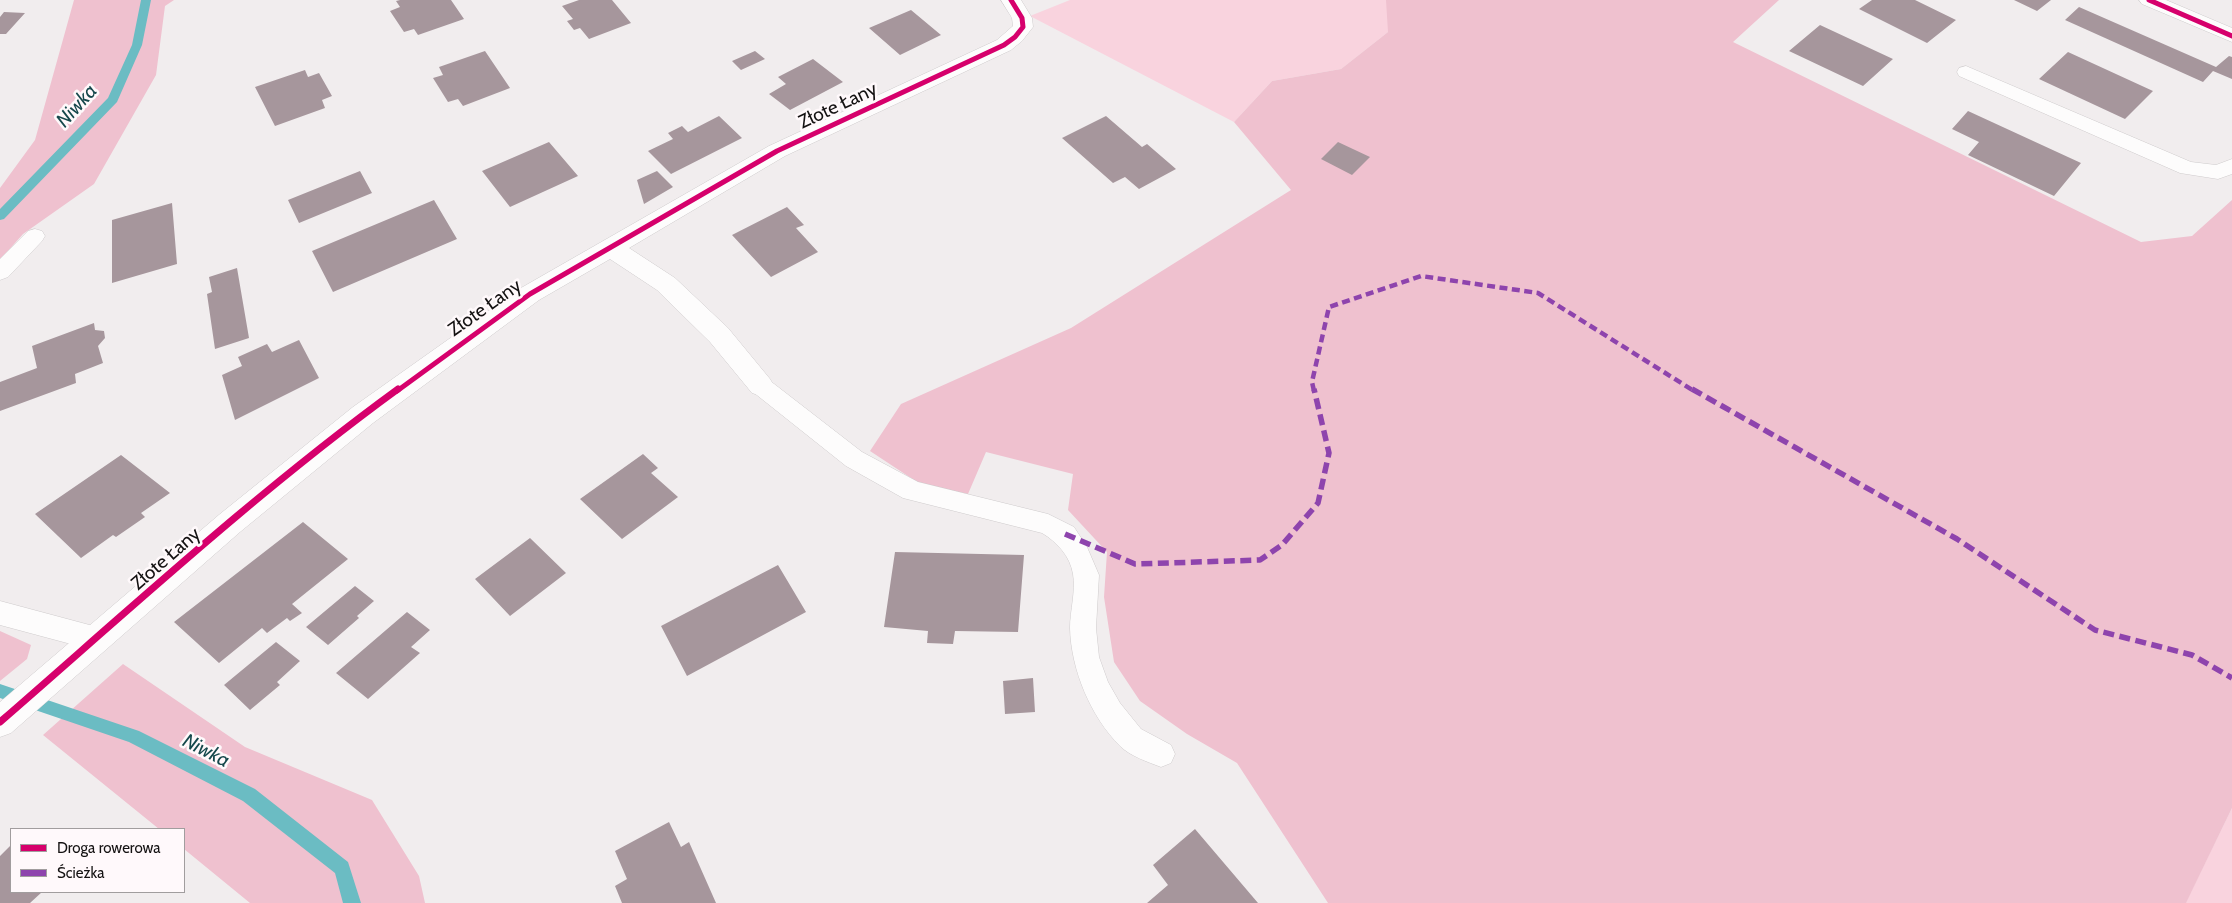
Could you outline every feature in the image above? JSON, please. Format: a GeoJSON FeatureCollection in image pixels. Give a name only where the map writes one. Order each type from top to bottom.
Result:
{"type":"FeatureCollection","features":[{"type":"Feature","properties":{"kind":"street","name":"Złote Łany"},"geometry":{"type":"LineString","coordinates":[[0,722],[230,523],[363,415],[530,294],[776,151],[1004,45],[1023,27],[1022,18],[1012,0]]}},
{"type":"Feature","properties":{"kind":"street"},"geometry":{"type":"LineString","coordinates":[[2149,0],[2232,36]]}},
{"type":"Feature","properties":{"kind":"street"},"geometry":{"type":"LineString","coordinates":[[610,247],[666,284],[719,335],[761,386]]}},
{"type":"Feature","properties":{"kind":"lane"},"geometry":{"type":"LineString","coordinates":[[1966,72],[2187,168],[2218,172],[2232,166]]}},
{"type":"Feature","properties":{"kind":"lane"},"geometry":{"type":"LineString","coordinates":[[0,272],[35,236]]}},
{"type":"Feature","properties":{"kind":"lane"},"geometry":{"type":"LineString","coordinates":[[761,386],[854,459],[912,492],[1048,524],[1065,534],[1078,555],[1086,575],[1083,628],[1086,657],[1096,686],[1110,712],[1131,738],[1161,754]]}},
{"type":"Feature","properties":{"kind":"lane"},"geometry":{"type":"LineString","coordinates":[[0,613],[97,639]]}},
{"type":"Feature","properties":{"kind":"shaded area"},"geometry":{"type":"Polygon","coordinates":[[[74,0],[174,0],[165,6],[156,75],[94,184],[23,234],[0,260],[0,188],[35,140],[74,0]]]}},
{"type":"Feature","properties":{"kind":"shaded area"},"geometry":{"type":"Polygon","coordinates":[[[1070,0],[1391,0],[1388,32],[1341,69],[1272,81],[1234,122],[1030,16],[1070,0]]]}},
{"type":"Feature","properties":{"kind":"shaded area"},"geometry":{"type":"Polygon","coordinates":[[[1386,0],[1779,0],[1733,42],[2141,242],[2192,236],[2232,200],[2232,808],[2186,903],[1328,903],[1237,763],[1187,734],[1140,701],[1114,662],[1104,597],[1107,552],[1068,510],[1073,474],[986,452],[968,494],[920,484],[870,451],[901,404],[1071,328],[1291,190],[1234,122],[1272,81],[1341,69],[1388,32],[1386,0]]]}},
{"type":"Feature","properties":{"kind":"shaded area"},"geometry":{"type":"Polygon","coordinates":[[[0,631],[31,645],[27,659],[0,681],[0,631]]]}},
{"type":"Feature","properties":{"kind":"shaded area"},"geometry":{"type":"Polygon","coordinates":[[[123,664],[245,747],[372,800],[419,876],[425,903],[250,903],[185,850],[185,828],[158,828],[43,735],[123,664]]]}},
{"type":"Feature","properties":{"kind":"shaded area"},"geometry":{"type":"Polygon","coordinates":[[[2232,808],[2232,903],[2186,903],[2186,902],[2232,808]]]}},
{"type":"Feature","properties":{"kind":"building"},"geometry":{"type":"Polygon","coordinates":[[[451,0],[464,19],[418,35],[414,29],[404,32],[390,11],[400,7],[396,1],[451,0]]]}},
{"type":"Feature","properties":{"kind":"building"},"geometry":{"type":"Polygon","coordinates":[[[579,0],[612,0],[631,23],[589,39],[580,28],[574,30],[567,21],[573,19],[562,6],[579,0]]]}},
{"type":"Feature","properties":{"kind":"building"},"geometry":{"type":"Polygon","coordinates":[[[1872,0],[1915,0],[1956,20],[1927,43],[1859,9],[1872,0]]]}},
{"type":"Feature","properties":{"kind":"building"},"geometry":{"type":"Polygon","coordinates":[[[2014,0],[2051,0],[2037,11],[2014,0]]]}},
{"type":"Feature","properties":{"kind":"building"},"geometry":{"type":"Polygon","coordinates":[[[2079,7],[2216,67],[2229,56],[2232,57],[2232,79],[2213,71],[2203,82],[2065,20],[2079,7]]]}},
{"type":"Feature","properties":{"kind":"building"},"geometry":{"type":"Polygon","coordinates":[[[911,10],[941,35],[900,55],[869,28],[911,10]]]}},
{"type":"Feature","properties":{"kind":"building"},"geometry":{"type":"Polygon","coordinates":[[[4,12],[25,13],[6,34],[0,34],[0,17],[4,12]]]}},
{"type":"Feature","properties":{"kind":"building"},"geometry":{"type":"Polygon","coordinates":[[[1820,25],[1893,59],[1863,86],[1789,51],[1820,25]]]}},
{"type":"Feature","properties":{"kind":"building"},"geometry":{"type":"Polygon","coordinates":[[[485,51],[510,88],[463,106],[458,99],[448,102],[433,78],[443,75],[439,67],[485,51]]]}},
{"type":"Feature","properties":{"kind":"building"},"geometry":{"type":"Polygon","coordinates":[[[755,51],[765,59],[741,70],[732,61],[755,51]]]}},
{"type":"Feature","properties":{"kind":"building"},"geometry":{"type":"Polygon","coordinates":[[[2068,52],[2153,91],[2125,119],[2039,79],[2068,52]]]}},
{"type":"Feature","properties":{"kind":"building"},"geometry":{"type":"Polygon","coordinates":[[[813,59],[843,82],[790,110],[769,94],[786,84],[778,77],[813,59]]]}},
{"type":"Feature","properties":{"kind":"building"},"geometry":{"type":"Polygon","coordinates":[[[305,70],[308,77],[319,73],[332,96],[322,100],[325,108],[275,126],[255,87],[305,70]]]}},
{"type":"Feature","properties":{"kind":"building"},"geometry":{"type":"Polygon","coordinates":[[[1968,111],[2081,163],[2054,196],[1968,155],[1979,142],[1952,129],[1968,111]]]}},
{"type":"Feature","properties":{"kind":"building"},"geometry":{"type":"Polygon","coordinates":[[[719,116],[742,138],[671,174],[648,151],[673,139],[668,133],[682,126],[688,132],[719,116]]]}},
{"type":"Feature","properties":{"kind":"building"},"geometry":{"type":"Polygon","coordinates":[[[1106,116],[1142,147],[1147,144],[1176,169],[1139,189],[1125,177],[1113,183],[1062,138],[1106,116]]]}},
{"type":"Feature","properties":{"kind":"building"},"geometry":{"type":"Polygon","coordinates":[[[549,142],[578,176],[510,207],[482,171],[549,142]]]}},
{"type":"Feature","properties":{"kind":"building"},"geometry":{"type":"Polygon","coordinates":[[[1338,142],[1370,157],[1352,175],[1321,159],[1338,142]]]}},
{"type":"Feature","properties":{"kind":"building"},"geometry":{"type":"Polygon","coordinates":[[[360,171],[372,193],[299,223],[288,200],[360,171]]]}},
{"type":"Feature","properties":{"kind":"building"},"geometry":{"type":"Polygon","coordinates":[[[657,171],[673,187],[644,204],[637,180],[657,171]]]}},
{"type":"Feature","properties":{"kind":"building"},"geometry":{"type":"Polygon","coordinates":[[[434,200],[457,239],[333,292],[312,251],[434,200]]]}},
{"type":"Feature","properties":{"kind":"building"},"geometry":{"type":"Polygon","coordinates":[[[172,203],[177,264],[112,283],[112,220],[172,203]]]}},
{"type":"Feature","properties":{"kind":"building"},"geometry":{"type":"Polygon","coordinates":[[[787,207],[804,225],[796,228],[818,252],[771,277],[732,235],[787,207]]]}},
{"type":"Feature","properties":{"kind":"building"},"geometry":{"type":"Polygon","coordinates":[[[237,268],[249,338],[215,349],[207,294],[212,292],[209,277],[237,268]]]}},
{"type":"Feature","properties":{"kind":"building"},"geometry":{"type":"Polygon","coordinates":[[[94,323],[95,330],[104,331],[105,338],[98,346],[103,363],[75,374],[76,383],[0,411],[0,382],[37,368],[32,346],[94,323]]]}},
{"type":"Feature","properties":{"kind":"building"},"geometry":{"type":"Polygon","coordinates":[[[299,340],[319,378],[235,420],[222,375],[242,366],[238,357],[267,344],[272,352],[299,340]]]}},
{"type":"Feature","properties":{"kind":"building"},"geometry":{"type":"Polygon","coordinates":[[[643,454],[658,468],[651,473],[678,497],[622,539],[580,499],[643,454]]]}},
{"type":"Feature","properties":{"kind":"building"},"geometry":{"type":"Polygon","coordinates":[[[121,455],[170,493],[141,513],[145,517],[116,537],[113,535],[81,558],[35,514],[121,455]]]}},
{"type":"Feature","properties":{"kind":"building"},"geometry":{"type":"Polygon","coordinates":[[[303,522],[348,559],[292,604],[302,613],[290,621],[287,618],[267,633],[262,628],[219,663],[174,622],[303,522]]]}},
{"type":"Feature","properties":{"kind":"building"},"geometry":{"type":"Polygon","coordinates":[[[530,538],[566,573],[510,616],[475,579],[530,538]]]}},
{"type":"Feature","properties":{"kind":"building"},"geometry":{"type":"Polygon","coordinates":[[[895,552],[1024,555],[1018,632],[955,631],[953,644],[927,643],[928,631],[884,627],[895,552]]]}},
{"type":"Feature","properties":{"kind":"building"},"geometry":{"type":"Polygon","coordinates":[[[778,565],[806,612],[687,676],[661,626],[778,565]]]}},
{"type":"Feature","properties":{"kind":"building"},"geometry":{"type":"Polygon","coordinates":[[[355,586],[374,601],[357,616],[359,618],[328,645],[306,627],[355,586]]]}},
{"type":"Feature","properties":{"kind":"building"},"geometry":{"type":"Polygon","coordinates":[[[407,612],[430,630],[411,647],[420,653],[368,699],[336,673],[407,612]]]}},
{"type":"Feature","properties":{"kind":"building"},"geometry":{"type":"Polygon","coordinates":[[[276,642],[300,661],[277,682],[280,685],[250,710],[224,685],[276,642]]]}},
{"type":"Feature","properties":{"kind":"building"},"geometry":{"type":"Polygon","coordinates":[[[1033,678],[1035,712],[1005,714],[1003,681],[1033,678]]]}},
{"type":"Feature","properties":{"kind":"building"},"geometry":{"type":"Polygon","coordinates":[[[669,822],[681,847],[689,842],[716,903],[622,903],[615,886],[627,879],[615,851],[669,822]]]}},
{"type":"Feature","properties":{"kind":"building"},"geometry":{"type":"Polygon","coordinates":[[[1195,829],[1258,903],[1147,903],[1168,885],[1153,865],[1195,829]]]}},
{"type":"Feature","properties":{"kind":"building"},"geometry":{"type":"Polygon","coordinates":[[[10,846],[10,893],[41,893],[30,903],[0,903],[0,856],[10,846]]]}},
{"type":"Feature","properties":{"kind":"waterway","name":"Niwka"},"geometry":{"type":"LineString","coordinates":[[0,216],[113,100],[137,45],[146,0]]}},
{"type":"Feature","properties":{"kind":"waterway","name":"Niwka"},"geometry":{"type":"LineString","coordinates":[[0,691],[133,736],[249,795],[342,868],[352,903]]}},
{"type":"Feature","properties":{"kind":"marked path"},"geometry":{"type":"LineString","coordinates":[[1065,534],[1135,564],[1260,560],[1282,545],[1318,503],[1329,453],[1312,382],[1329,307],[1421,276],[1538,293],[1701,395],[1957,539],[2095,630],[2192,655],[2232,678]]}},
{"type":"Feature","properties":{"kind":"cycle path"},"geometry":{"type":"LineString","coordinates":[[0,722],[230,523],[363,415],[530,294],[777,151],[1004,45],[1015,37],[1023,27],[1022,18],[1011,0]]}},
{"type":"Feature","properties":{"kind":"cycle path"},"geometry":{"type":"LineString","coordinates":[[2149,0],[2232,36]]}}]}
